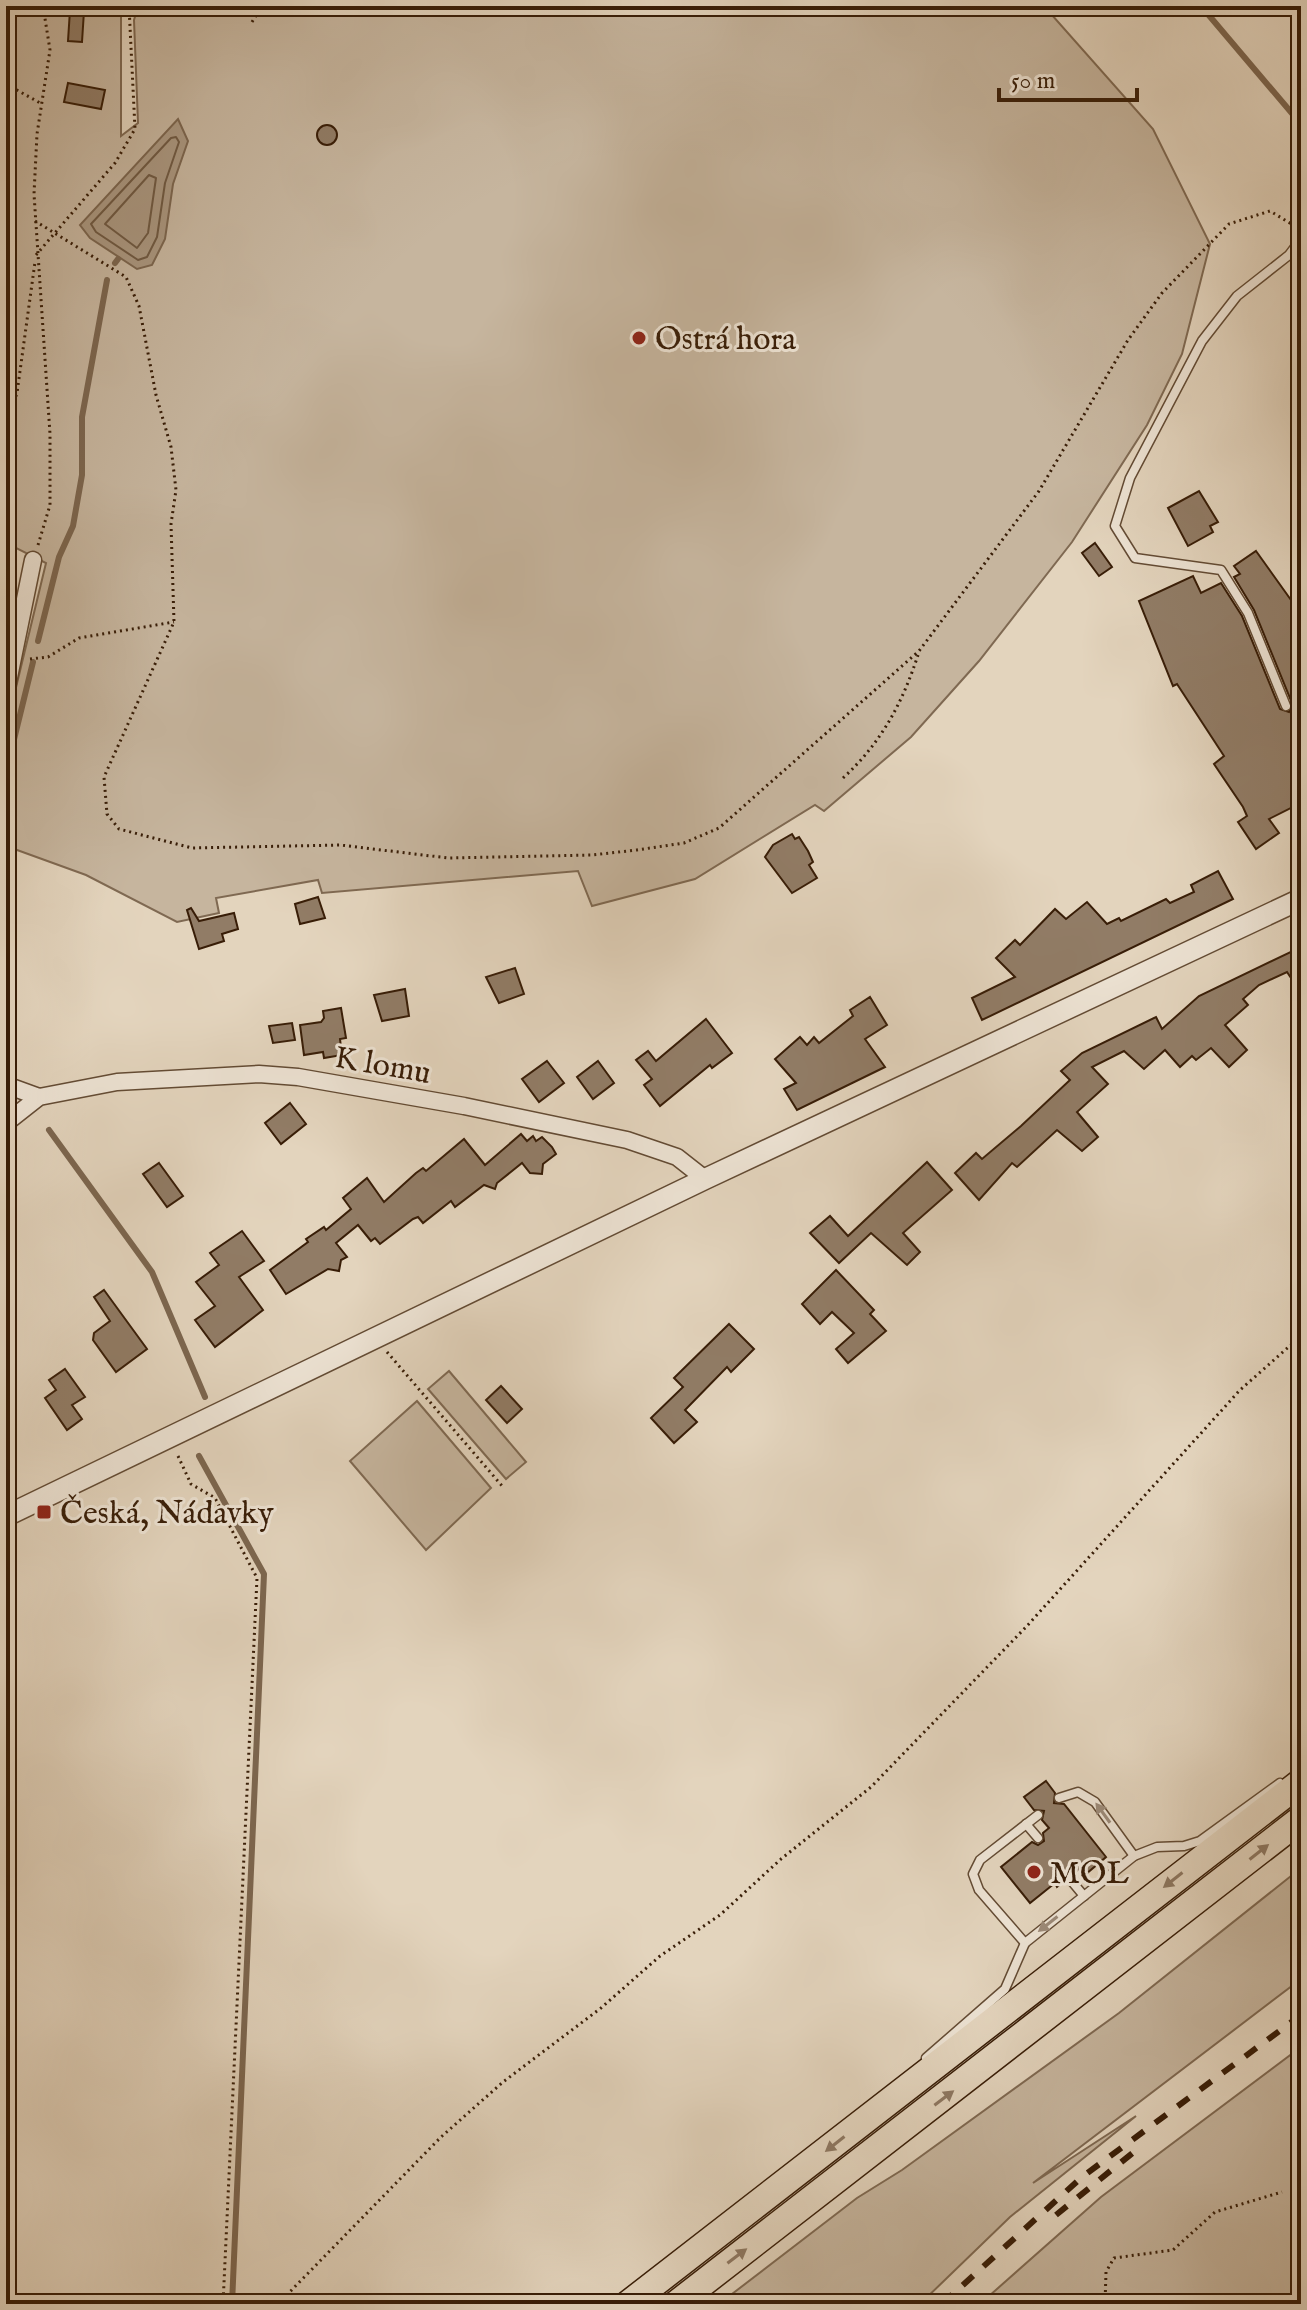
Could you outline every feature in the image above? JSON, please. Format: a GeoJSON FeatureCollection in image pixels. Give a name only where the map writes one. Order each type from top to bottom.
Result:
{"type":"FeatureCollection","features":[{"type":"Feature","properties":{"kind":"highway"},"geometry":{"type":"LineString","coordinates":[[628,2304],[1301,1782]]}},
{"type":"Feature","properties":{"kind":"highway"},"geometry":{"type":"LineString","coordinates":[[676,2304],[1301,1819]]}},
{"type":"Feature","properties":{"kind":"street"},"geometry":{"type":"LineString","coordinates":[[6,692],[33,560]]}},
{"type":"Feature","properties":{"kind":"street"},"geometry":{"type":"LineString","coordinates":[[6,1516],[705,1179],[1301,899]]}},
{"type":"Feature","properties":{"kind":"street","name":"K lomu"},"geometry":{"type":"LineString","coordinates":[[6,1123],[39,1097],[117,1082],[259,1074],[298,1077],[627,1140],[677,1157],[705,1179]]}},
{"type":"Feature","properties":{"kind":"street"},"geometry":{"type":"LineString","coordinates":[[6,1085],[39,1097]]}},
{"type":"Feature","properties":{"kind":"lane"},"geometry":{"type":"LineString","coordinates":[[1286,706],[1248,613],[1221,570],[1135,558],[1115,526],[1130,478],[1202,341],[1237,296],[1289,255],[1301,239]]}},
{"type":"Feature","properties":{"kind":"lane"},"geometry":{"type":"LineString","coordinates":[[866,2120],[943,2040],[996,1999],[1010,1980],[1025,1943],[1134,1856],[1157,1847],[1184,1846],[1200,1841],[1301,1770]]}},
{"type":"Feature","properties":{"kind":"lane"},"geometry":{"type":"LineString","coordinates":[[1059,1798],[1078,1792],[1090,1797],[1134,1856]]}},
{"type":"Feature","properties":{"kind":"lane"},"geometry":{"type":"LineString","coordinates":[[1025,1943],[979,1890],[973,1874],[980,1860],[1038,1815]]}},
{"type":"Feature","properties":{"kind":"lane"},"geometry":{"type":"LineString","coordinates":[[1026,1824],[1038,1838]]}},
{"type":"Feature","properties":{"kind":"lane"},"geometry":{"type":"LineString","coordinates":[[1069,1878],[1084,1896]]}},
{"type":"Feature","properties":{"kind":"path"},"geometry":{"type":"LineString","coordinates":[[33,560],[50,505],[50,434],[35,221],[42,104],[50,50],[43,6]]}},
{"type":"Feature","properties":{"kind":"path"},"geometry":{"type":"LineString","coordinates":[[6,425],[17,393],[36,255],[115,163],[135,129],[129,6]]}},
{"type":"Feature","properties":{"kind":"path"},"geometry":{"type":"LineString","coordinates":[[252,22],[262,6]]}},
{"type":"Feature","properties":{"kind":"path"},"geometry":{"type":"LineString","coordinates":[[6,84],[42,104]]}},
{"type":"Feature","properties":{"kind":"path"},"geometry":{"type":"LineString","coordinates":[[35,221],[126,277],[139,306],[156,395],[171,447],[176,490],[171,534],[174,622],[104,777],[107,814],[119,829],[192,848],[340,845],[448,858],[592,855],[684,843],[719,828],[919,651],[1039,491],[1128,340],[1162,293],[1229,224],[1270,211],[1301,230]]}},
{"type":"Feature","properties":{"kind":"path"},"geometry":{"type":"LineString","coordinates":[[14,660],[48,657],[79,638],[174,622]]}},
{"type":"Feature","properties":{"kind":"path"},"geometry":{"type":"LineString","coordinates":[[843,778],[882,736],[897,709],[919,651]]}},
{"type":"Feature","properties":{"kind":"path"},"geometry":{"type":"LineString","coordinates":[[278,2304],[441,2137],[503,2082],[601,2008],[660,1956],[720,1915],[781,1859],[871,1787],[1026,1627],[1240,1390],[1301,1336]]}},
{"type":"Feature","properties":{"kind":"path"},"geometry":{"type":"LineString","coordinates":[[378,1339],[393,1362],[503,1487]]}},
{"type":"Feature","properties":{"kind":"path"},"geometry":{"type":"LineString","coordinates":[[169,1439],[191,1484],[215,1498],[257,1578],[223,2304]]}},
{"type":"Feature","properties":{"kind":"path"},"geometry":{"type":"LineString","coordinates":[[1105,2304],[1106,2272],[1114,2258],[1173,2250],[1215,2212],[1282,2192]]}},
{"type":"Feature","properties":{"kind":"shaded area"},"geometry":{"type":"Polygon","coordinates":[[[6,6],[121,6],[121,136],[138,123],[134,20],[138,6],[1044,6],[1153,129],[1210,244],[1182,354],[1147,425],[1072,542],[979,661],[911,737],[824,811],[815,805],[695,879],[592,906],[578,871],[322,893],[318,880],[216,898],[219,913],[177,922],[86,875],[6,846],[6,729],[46,563],[6,543],[6,6]]]}},
{"type":"Feature","properties":{"kind":"shaded area"},"geometry":{"type":"Polygon","coordinates":[[[449,1371],[526,1462],[506,1479],[428,1389],[449,1371]]]}},
{"type":"Feature","properties":{"kind":"shaded area"},"geometry":{"type":"Polygon","coordinates":[[[417,1401],[491,1488],[426,1550],[350,1461],[417,1401]]]}},
{"type":"Feature","properties":{"kind":"shaded area"},"geometry":{"type":"Polygon","coordinates":[[[1301,1868],[1301,1979],[1033,2183],[1136,2116],[1010,2217],[920,2304],[719,2304],[857,2198],[902,2170],[1119,2013],[1301,1868]]]}},
{"type":"Feature","properties":{"kind":"shaded area"},"geometry":{"type":"Polygon","coordinates":[[[1301,2047],[1301,2304],[980,2304],[1101,2197],[1301,2047]]]}},
{"type":"Feature","properties":{"kind":"water"},"geometry":{"type":"Polygon","coordinates":[[[178,119],[188,141],[173,184],[165,239],[152,265],[137,269],[90,238],[80,225],[178,119]]]}},
{"type":"Feature","properties":{"kind":"building"},"geometry":{"type":"Polygon","coordinates":[[[70,10],[84,11],[82,42],[68,41],[70,10]]]}},
{"type":"Feature","properties":{"kind":"building"},"geometry":{"type":"Polygon","coordinates":[[[68,83],[105,90],[101,109],[64,102],[68,83]]]}},
{"type":"Feature","properties":{"kind":"building"},"geometry":{"type":"Polygon","coordinates":[[[323,125],[331,125],[337,135],[331,145],[323,145],[317,139],[317,131],[323,125]]]}},
{"type":"Feature","properties":{"kind":"building"},"geometry":{"type":"Polygon","coordinates":[[[1199,491],[1218,522],[1210,526],[1213,532],[1188,546],[1168,508],[1199,491]]]}},
{"type":"Feature","properties":{"kind":"building"},"geometry":{"type":"Polygon","coordinates":[[[1095,543],[1112,567],[1099,576],[1082,553],[1095,543]]]}},
{"type":"Feature","properties":{"kind":"building"},"geometry":{"type":"Polygon","coordinates":[[[1256,551],[1301,614],[1301,803],[1269,819],[1279,833],[1256,849],[1238,822],[1247,816],[1243,807],[1214,764],[1224,756],[1177,684],[1173,686],[1139,601],[1193,576],[1201,593],[1221,583],[1242,616],[1280,709],[1289,712],[1292,703],[1254,610],[1234,577],[1240,574],[1234,566],[1256,551]]]}},
{"type":"Feature","properties":{"kind":"building"},"geometry":{"type":"Polygon","coordinates":[[[792,834],[795,839],[799,837],[808,851],[813,862],[809,865],[817,878],[792,893],[765,857],[773,845],[792,834]]]}},
{"type":"Feature","properties":{"kind":"building"},"geometry":{"type":"Polygon","coordinates":[[[1218,871],[1233,899],[982,1020],[972,998],[1015,977],[996,958],[1015,940],[1020,945],[1055,909],[1066,919],[1087,902],[1107,924],[1119,918],[1121,921],[1166,899],[1170,903],[1194,892],[1191,885],[1218,871]]]}},
{"type":"Feature","properties":{"kind":"building"},"geometry":{"type":"Polygon","coordinates":[[[318,897],[325,918],[300,924],[295,904],[318,897]]]}},
{"type":"Feature","properties":{"kind":"building"},"geometry":{"type":"Polygon","coordinates":[[[191,908],[199,921],[234,913],[238,929],[222,934],[224,941],[199,949],[187,910],[191,908]]]}},
{"type":"Feature","properties":{"kind":"building"},"geometry":{"type":"Polygon","coordinates":[[[1301,947],[1301,973],[1291,978],[1287,972],[1259,985],[1243,999],[1248,1005],[1225,1025],[1247,1050],[1229,1067],[1211,1048],[1196,1060],[1192,1056],[1180,1067],[1165,1050],[1144,1069],[1124,1051],[1092,1067],[1108,1084],[1077,1112],[1098,1137],[1082,1151],[1057,1130],[1017,1167],[1012,1163],[979,1200],[955,1173],[976,1153],[982,1159],[1070,1080],[1061,1071],[1082,1053],[1156,1017],[1162,1029],[1199,996],[1301,947]]]}},
{"type":"Feature","properties":{"kind":"building"},"geometry":{"type":"Polygon","coordinates":[[[515,968],[524,994],[499,1003],[486,977],[515,968]]]}},
{"type":"Feature","properties":{"kind":"building"},"geometry":{"type":"Polygon","coordinates":[[[405,989],[409,1016],[382,1021],[374,995],[405,989]]]}},
{"type":"Feature","properties":{"kind":"building"},"geometry":{"type":"Polygon","coordinates":[[[870,997],[887,1025],[865,1039],[885,1067],[797,1110],[784,1089],[796,1083],[775,1059],[800,1037],[807,1045],[814,1037],[819,1043],[853,1016],[850,1010],[870,997]]]}},
{"type":"Feature","properties":{"kind":"building"},"geometry":{"type":"Polygon","coordinates":[[[341,1008],[346,1038],[340,1039],[342,1055],[324,1058],[323,1052],[304,1055],[300,1025],[321,1022],[323,1011],[341,1008]]]}},
{"type":"Feature","properties":{"kind":"building"},"geometry":{"type":"Polygon","coordinates":[[[706,1019],[732,1053],[712,1068],[710,1065],[660,1106],[644,1085],[652,1079],[636,1060],[648,1051],[656,1061],[706,1019]]]}},
{"type":"Feature","properties":{"kind":"building"},"geometry":{"type":"Polygon","coordinates":[[[292,1023],[295,1040],[273,1043],[269,1026],[292,1023]]]}},
{"type":"Feature","properties":{"kind":"building"},"geometry":{"type":"Polygon","coordinates":[[[547,1061],[564,1083],[539,1102],[522,1079],[547,1061]]]}},
{"type":"Feature","properties":{"kind":"building"},"geometry":{"type":"Polygon","coordinates":[[[598,1061],[614,1083],[593,1099],[577,1077],[598,1061]]]}},
{"type":"Feature","properties":{"kind":"building"},"geometry":{"type":"Polygon","coordinates":[[[290,1103],[306,1124],[281,1144],[265,1123],[290,1103]]]}},
{"type":"Feature","properties":{"kind":"building"},"geometry":{"type":"Polygon","coordinates":[[[521,1134],[527,1141],[533,1136],[536,1141],[542,1137],[556,1154],[543,1164],[542,1174],[530,1173],[522,1163],[497,1183],[495,1189],[484,1185],[455,1207],[451,1201],[423,1223],[418,1217],[413,1219],[380,1244],[375,1238],[371,1241],[358,1225],[336,1243],[347,1257],[341,1260],[339,1271],[328,1269],[286,1294],[270,1270],[308,1242],[306,1239],[324,1227],[326,1230],[351,1209],[343,1198],[367,1178],[384,1202],[416,1173],[423,1168],[426,1171],[464,1139],[485,1165],[521,1134]]]}},
{"type":"Feature","properties":{"kind":"building"},"geometry":{"type":"Polygon","coordinates":[[[927,1162],[952,1190],[903,1233],[920,1252],[907,1265],[871,1233],[839,1263],[810,1233],[830,1216],[848,1236],[927,1162]]]}},
{"type":"Feature","properties":{"kind":"building"},"geometry":{"type":"Polygon","coordinates":[[[159,1163],[183,1196],[167,1207],[143,1174],[159,1163]]]}},
{"type":"Feature","properties":{"kind":"building"},"geometry":{"type":"Polygon","coordinates":[[[242,1231],[264,1261],[239,1277],[263,1310],[215,1347],[195,1320],[215,1306],[196,1282],[219,1265],[210,1253],[242,1231]]]}},
{"type":"Feature","properties":{"kind":"building"},"geometry":{"type":"Polygon","coordinates":[[[836,1270],[874,1310],[870,1314],[886,1331],[848,1363],[836,1349],[854,1333],[832,1312],[820,1324],[802,1304],[836,1270]]]}},
{"type":"Feature","properties":{"kind":"building"},"geometry":{"type":"Polygon","coordinates":[[[104,1290],[147,1349],[116,1372],[93,1340],[94,1333],[110,1321],[94,1297],[104,1290]]]}},
{"type":"Feature","properties":{"kind":"building"},"geometry":{"type":"Polygon","coordinates":[[[729,1324],[754,1349],[731,1372],[727,1367],[685,1410],[697,1422],[674,1443],[651,1418],[683,1387],[674,1378],[729,1324]]]}},
{"type":"Feature","properties":{"kind":"building"},"geometry":{"type":"Polygon","coordinates":[[[65,1369],[85,1397],[72,1405],[82,1419],[67,1430],[45,1398],[56,1390],[49,1380],[65,1369]]]}},
{"type":"Feature","properties":{"kind":"building"},"geometry":{"type":"Polygon","coordinates":[[[501,1386],[522,1409],[507,1423],[486,1400],[501,1386]]]}},
{"type":"Feature","properties":{"kind":"building"},"geometry":{"type":"Polygon","coordinates":[[[1046,1781],[1055,1793],[1054,1803],[1064,1804],[1106,1857],[1086,1874],[1081,1868],[1074,1873],[1065,1872],[1063,1882],[1057,1887],[1055,1883],[1030,1903],[1001,1867],[1032,1842],[1038,1845],[1044,1841],[1043,1833],[1049,1828],[1042,1820],[1044,1811],[1034,1810],[1024,1797],[1046,1781]]]}},
{"type":"Feature","properties":{"kind":"waterway"},"geometry":{"type":"LineString","coordinates":[[1201,6],[1301,124]]}},
{"type":"Feature","properties":{"kind":"waterway"},"geometry":{"type":"LineString","coordinates":[[115,263],[118,259]]}},
{"type":"Feature","properties":{"kind":"waterway"},"geometry":{"type":"LineString","coordinates":[[38,641],[59,557],[73,526],[82,475],[82,417],[107,280]]}},
{"type":"Feature","properties":{"kind":"waterway"},"geometry":{"type":"LineString","coordinates":[[6,772],[33,662]]}},
{"type":"Feature","properties":{"kind":"waterway"},"geometry":{"type":"LineString","coordinates":[[49,1130],[152,1272],[205,1397]]}},
{"type":"Feature","properties":{"kind":"waterway"},"geometry":{"type":"LineString","coordinates":[[199,1456],[264,1574],[232,2304]]}},
{"type":"Feature","properties":{"kind":"railway"},"geometry":{"type":"LineString","coordinates":[[942,2304],[1082,2177],[1301,2015]]}},
{"type":"Feature","properties":{"kind":"railway"},"geometry":{"type":"LineString","coordinates":[[1056,2215],[1140,2147]]}},
{"type":"Feature","properties":{"kind":"place","name":"Ostrá hora"},"geometry":{"type":"Point","coordinates":[639,338]}},
{"type":"Feature","properties":{"kind":"place","name":"Česká, Nádavky"},"geometry":{"type":"Point","coordinates":[44,1512]}},
{"type":"Feature","properties":{"kind":"place","name":"MOL"},"geometry":{"type":"Point","coordinates":[1034,1872]}}]}
